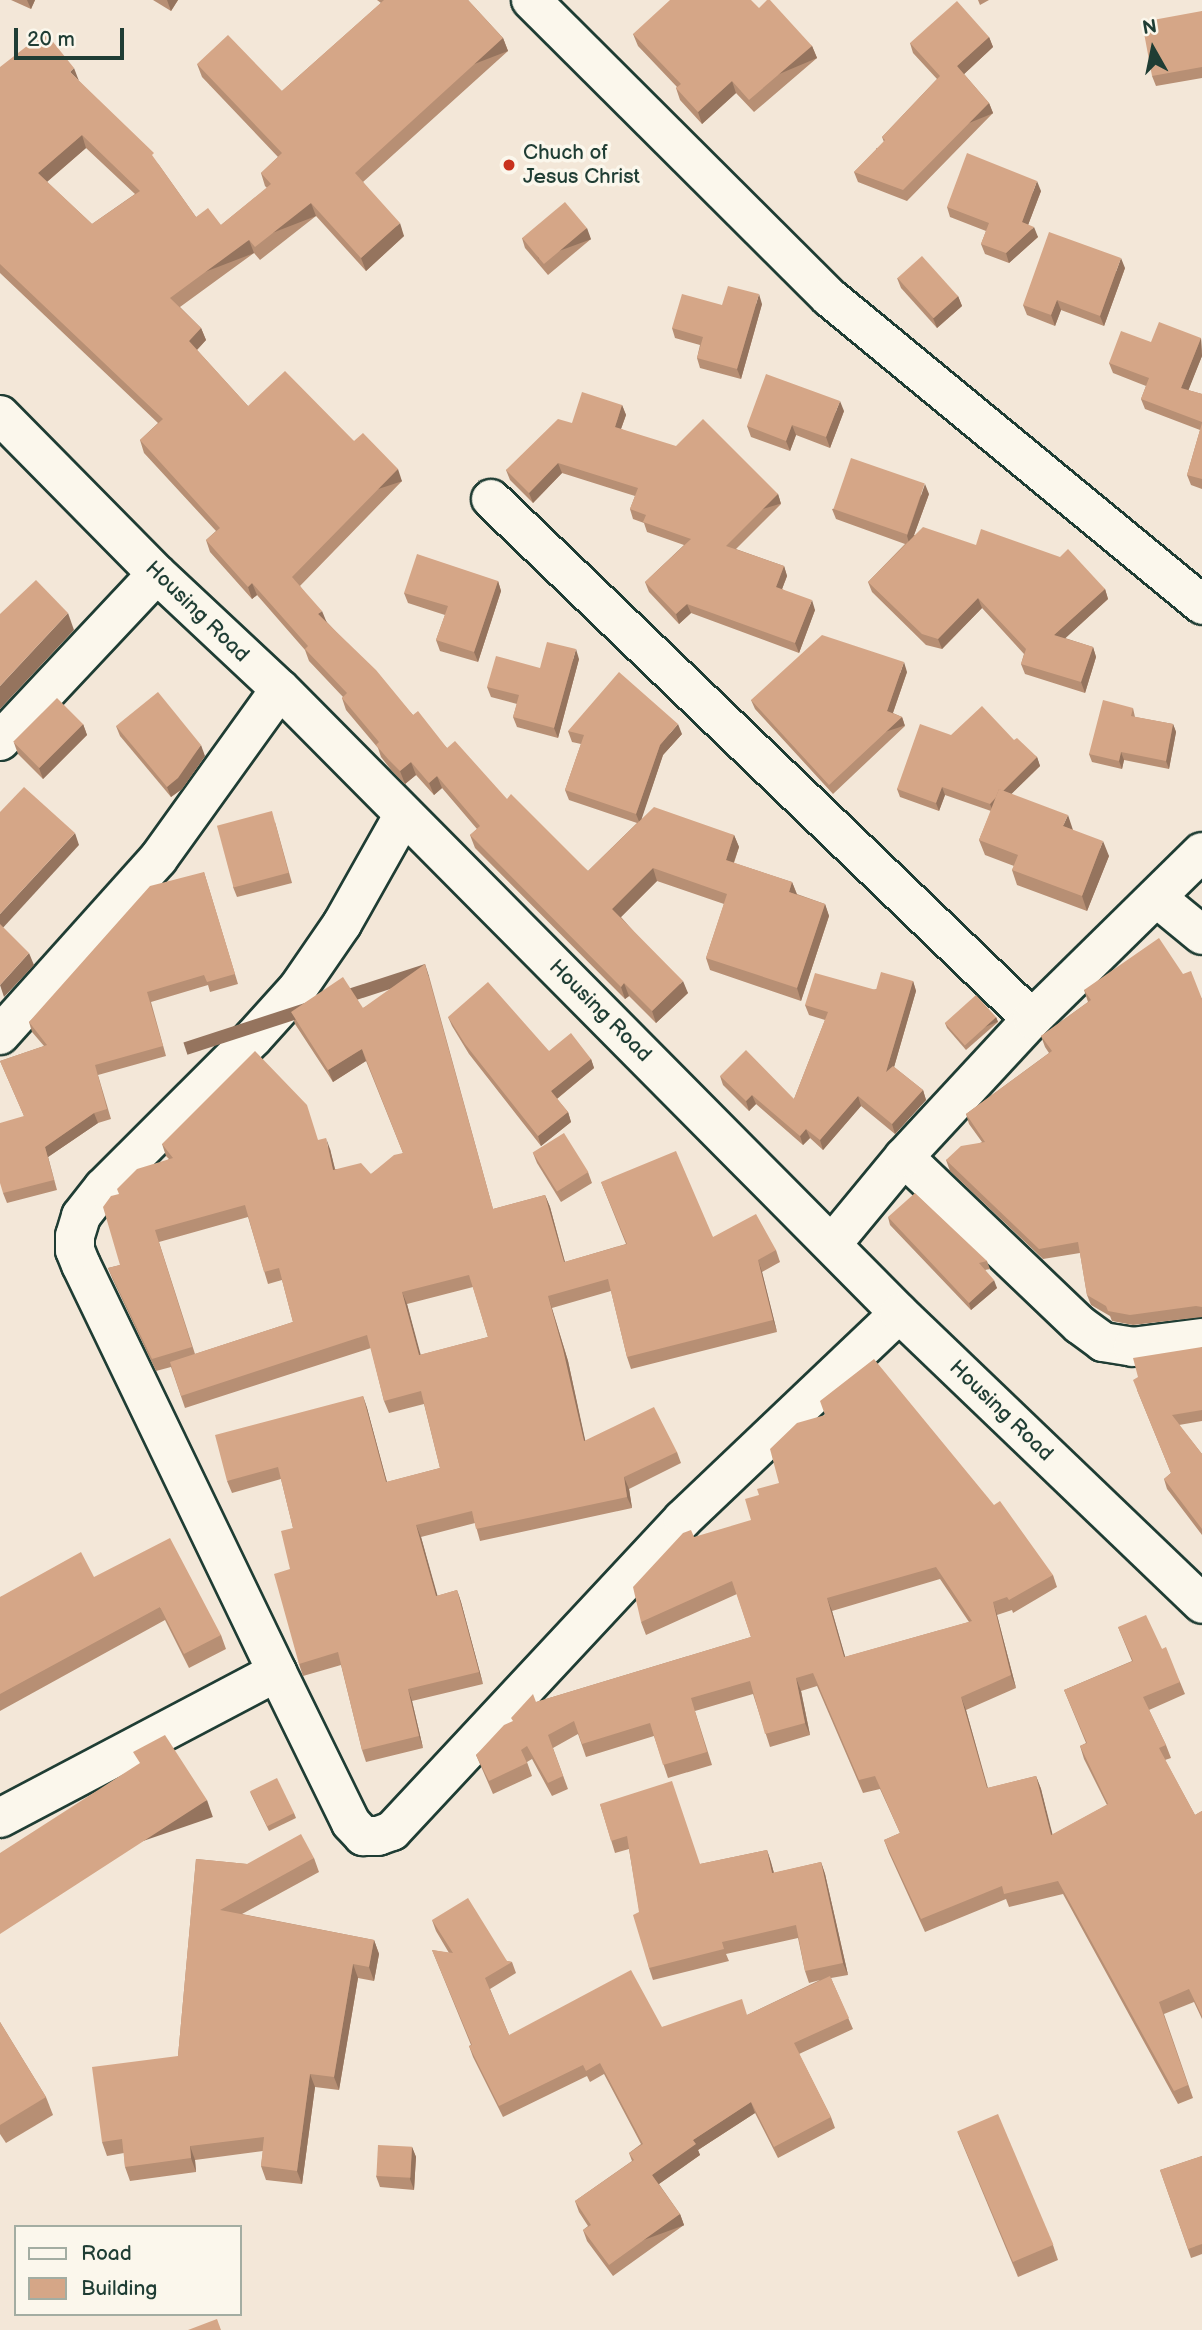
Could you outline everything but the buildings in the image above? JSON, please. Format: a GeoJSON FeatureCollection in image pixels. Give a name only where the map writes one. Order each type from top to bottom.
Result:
{"type":"FeatureCollection","features":[{"type":"Feature","properties":{"kind":"street"},"geometry":{"type":"LineString","coordinates":[[531,0],[829,297],[1202,605]]}},
{"type":"Feature","properties":{"kind":"street","name":"Housing Road"},"geometry":{"type":"LineString","coordinates":[[0,415],[157,574],[280,689],[899,1313],[1202,1604]]}},
{"type":"Feature","properties":{"kind":"street"},"geometry":{"type":"LineString","coordinates":[[491,499],[1032,1019]]}},
{"type":"Feature","properties":{"kind":"street"},"geometry":{"type":"LineString","coordinates":[[0,741],[157,574]]}},
{"type":"Feature","properties":{"kind":"street"},"geometry":{"type":"LineString","coordinates":[[0,1035],[159,859],[280,689]]}},
{"type":"Feature","properties":{"kind":"street"},"geometry":{"type":"LineString","coordinates":[[404,814],[342,924],[298,988],[261,1030],[103,1188],[81,1216],[75,1236],[75,1250],[81,1265],[351,1823],[363,1836],[378,1836],[392,1831],[683,1518],[899,1313]]}},
{"type":"Feature","properties":{"kind":"street"},"geometry":{"type":"LineString","coordinates":[[832,1244],[904,1157],[1032,1019],[1202,852]]}},
{"type":"Feature","properties":{"kind":"street"},"geometry":{"type":"LineString","coordinates":[[1157,898],[1202,935]]}},
{"type":"Feature","properties":{"kind":"street"},"geometry":{"type":"LineString","coordinates":[[904,1157],[1080,1325],[1103,1342],[1133,1347],[1202,1338]]}},
{"type":"Feature","properties":{"kind":"street"},"geometry":{"type":"LineString","coordinates":[[0,1818],[277,1672]]}},
{"type":"Feature","properties":{"kind":"place","name":"Chuch of Jesus Christ"},"geometry":{"type":"Point","coordinates":[509,165]}}]}
